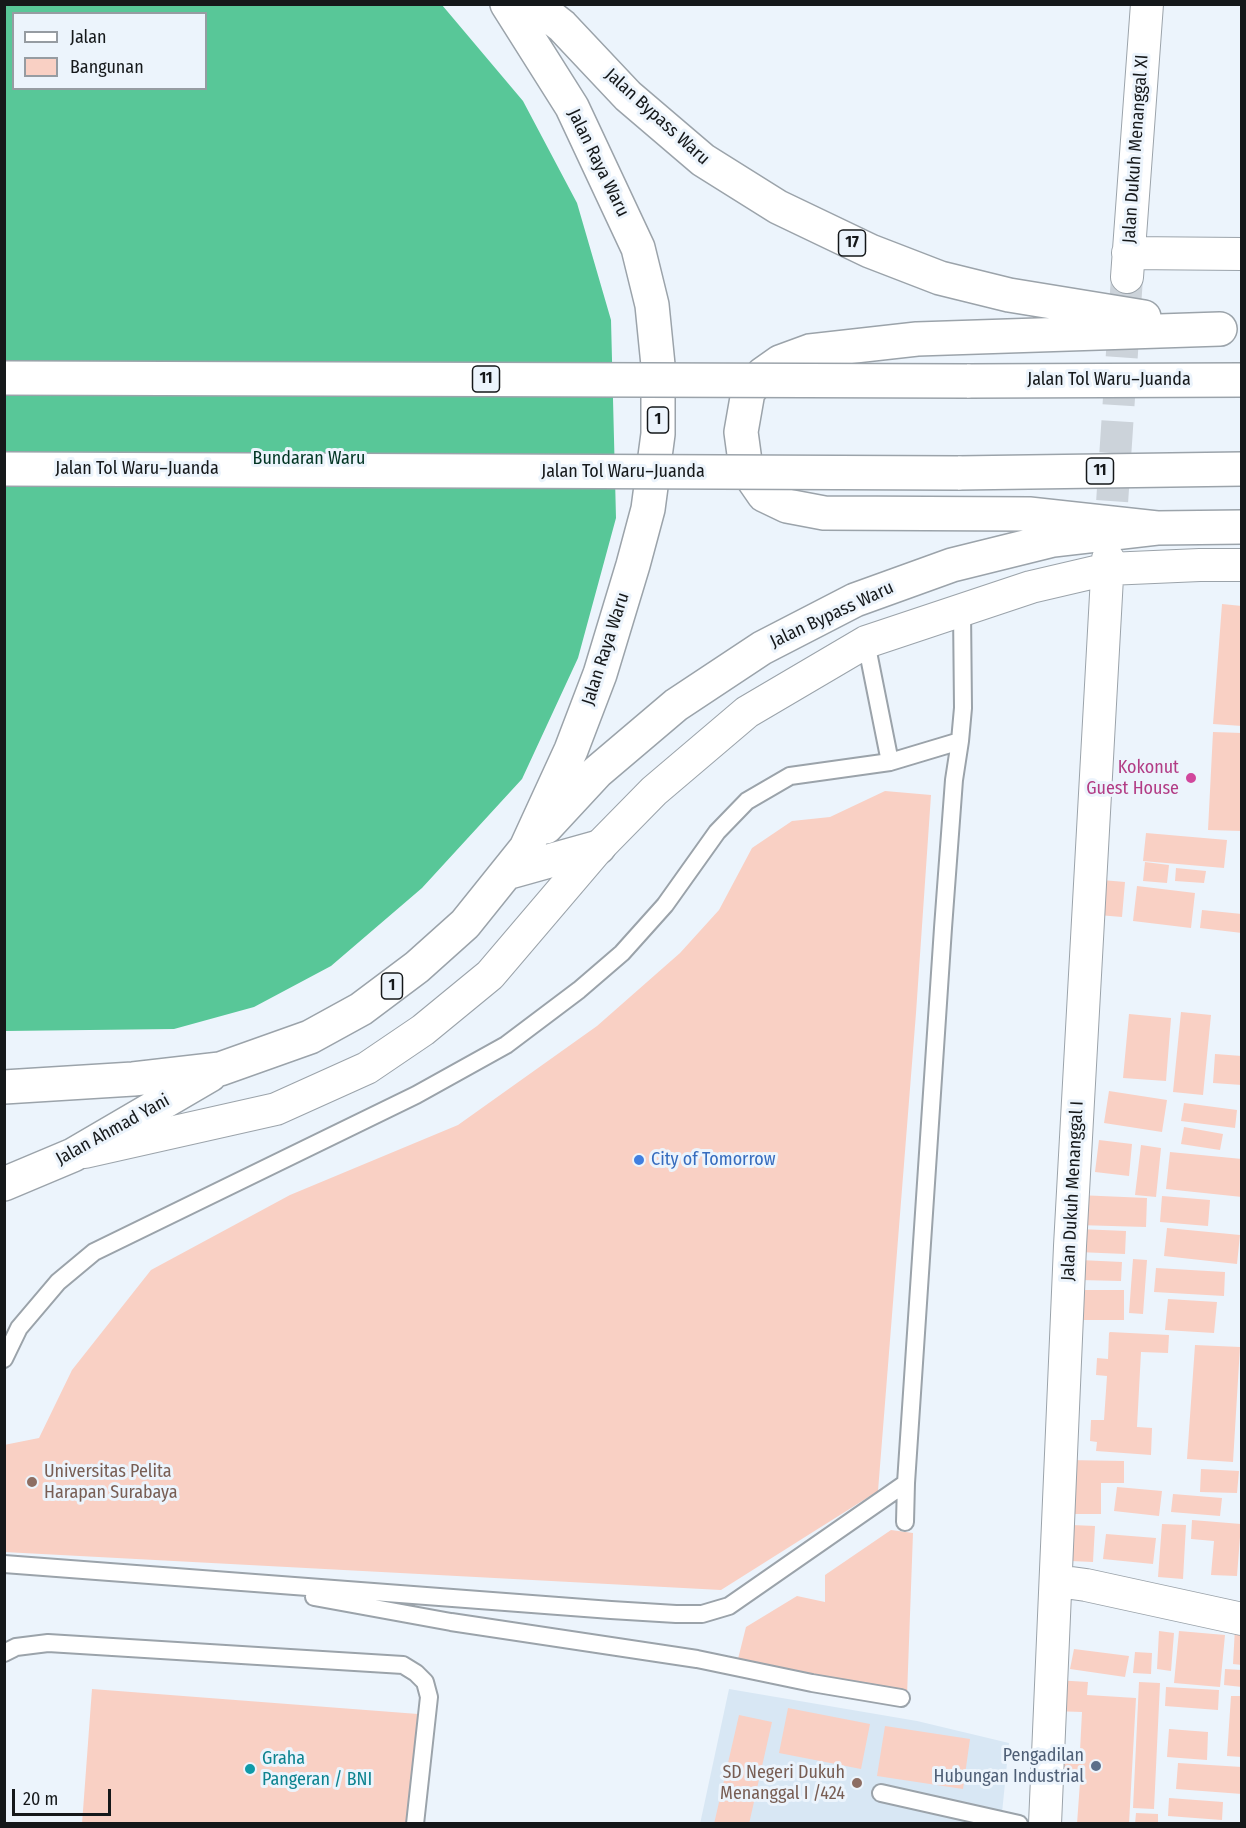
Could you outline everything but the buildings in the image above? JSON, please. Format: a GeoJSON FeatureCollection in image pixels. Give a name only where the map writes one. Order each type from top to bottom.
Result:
{"type":"FeatureCollection","features":[{"type":"Feature","properties":{"kind":"highway","name":"Jalan Raya Waru"},"geometry":{"type":"LineString","coordinates":[[133,1079],[219,1069],[310,1037],[361,1009],[417,967],[465,924],[526,848],[571,750],[600,674],[648,509],[658,434],[658,365],[652,305],[638,248],[572,107],[507,4]]}},
{"type":"Feature","properties":{"kind":"highway","name":"Jalan Bypass Waru"},"geometry":{"type":"LineString","coordinates":[[534,4],[562,26],[628,96],[703,160],[778,207],[870,251],[940,278],[1009,295],[1231,329]]}},
{"type":"Feature","properties":{"kind":"highway"},"geometry":{"type":"LineString","coordinates":[[1157,528],[1029,514],[824,513],[787,506],[764,495],[746,469],[741,432],[748,392],[763,374],[780,362],[810,351],[917,339],[1231,329]]}},
{"type":"Feature","properties":{"kind":"highway","name":"Jalan Tol Waru–Juanda"},"geometry":{"type":"LineString","coordinates":[[4,378],[1242,380]]}},
{"type":"Feature","properties":{"kind":"highway","name":"Jalan Tol Waru–Juanda"},"geometry":{"type":"LineString","coordinates":[[4,469],[958,473],[1242,468]]}},
{"type":"Feature","properties":{"kind":"highway","name":"Jalan Bypass Waru"},"geometry":{"type":"LineString","coordinates":[[526,848],[597,772],[676,705],[762,648],[844,606],[952,564],[1053,540],[1157,528],[1242,527]]}},
{"type":"Feature","properties":{"kind":"highway"},"geometry":{"type":"LineString","coordinates":[[506,873],[599,848]]}},
{"type":"Feature","properties":{"kind":"highway","name":"1"},"geometry":{"type":"LineString","coordinates":[[4,1066],[133,1079]]}},
{"type":"Feature","properties":{"kind":"highway","name":"Jalan Ahmad Yani"},"geometry":{"type":"LineString","coordinates":[[4,1184],[73,1155],[219,1069]]}},
{"type":"Feature","properties":{"kind":"highway","name":"1"},"geometry":{"type":"LineString","coordinates":[[4,1087],[133,1079]]}},
{"type":"Feature","properties":{"kind":"street","name":"Jalan Dukuh Menanggal XI"},"geometry":{"type":"LineString","coordinates":[[1147,4],[1127,265],[1242,254]]}},
{"type":"Feature","properties":{"kind":"street"},"geometry":{"type":"LineString","coordinates":[[73,1155],[276,1109],[367,1068],[423,1030],[490,975],[599,848],[654,791],[747,711],[866,642],[1108,564],[1242,565]]}},
{"type":"Feature","properties":{"kind":"street","name":"Jalan Dukuh Menanggal I"},"geometry":{"type":"LineString","coordinates":[[1045,1824],[1070,1246],[1108,564]]}},
{"type":"Feature","properties":{"kind":"street"},"geometry":{"type":"LineString","coordinates":[[1057,1581],[1086,1585],[1242,1619]]}},
{"type":"Feature","properties":{"kind":"lane"},"geometry":{"type":"LineString","coordinates":[[905,1522],[943,928],[954,780],[963,708],[962,610]]}},
{"type":"Feature","properties":{"kind":"lane"},"geometry":{"type":"LineString","coordinates":[[866,642],[890,762]]}},
{"type":"Feature","properties":{"kind":"lane"},"geometry":{"type":"LineString","coordinates":[[4,1359],[20,1328],[58,1282],[94,1252],[416,1095],[506,1045],[579,990],[622,953],[665,905],[717,832],[747,801],[790,776],[890,762],[960,741]]}},
{"type":"Feature","properties":{"kind":"lane"},"geometry":{"type":"LineString","coordinates":[[4,1564],[665,1614],[702,1614],[729,1606],[906,1483]]}},
{"type":"Feature","properties":{"kind":"lane"},"geometry":{"type":"LineString","coordinates":[[228,1581],[451,1622],[697,1659],[812,1683],[901,1698]]}},
{"type":"Feature","properties":{"kind":"lane"},"geometry":{"type":"LineString","coordinates":[[4,1653],[16,1647],[48,1643],[403,1665],[416,1673],[424,1682],[429,1697],[415,1824]]}},
{"type":"Feature","properties":{"kind":"lane"},"geometry":{"type":"LineString","coordinates":[[881,1793],[1019,1824]]}},
{"type":"Feature","properties":{"kind":"shaded area","name":"SD Negeri Dukuh Menanggal I /424"},"geometry":{"type":"Polygon","coordinates":[[[729,1689],[917,1721],[1009,1743],[1001,1823],[700,1824],[729,1689]]]}},
{"type":"Feature","properties":{"kind":"green space","name":"Bundaran Waru"},"geometry":{"type":"Polygon","coordinates":[[[4,5],[442,5],[523,101],[577,203],[611,320],[616,518],[578,658],[522,779],[422,888],[331,966],[254,1007],[174,1029],[5,1031],[4,5]]]}},
{"type":"Feature","properties":{"kind":"tunnel"},"geometry":{"type":"LineString","coordinates":[[1109,549],[1127,277]]}},
{"type":"Feature","properties":{"kind":"place","name":"Kokonut Guest House"},"geometry":{"type":"Point","coordinates":[1191,778]}},
{"type":"Feature","properties":{"kind":"place","name":"City of Tomorrow"},"geometry":{"type":"Point","coordinates":[639,1160]}},
{"type":"Feature","properties":{"kind":"place","name":"Universitas Pelita Harapan Surabaya"},"geometry":{"type":"Point","coordinates":[32,1482]}},
{"type":"Feature","properties":{"kind":"place","name":"Pengadilan Hubungan Industrial"},"geometry":{"type":"Point","coordinates":[1096,1766]}},
{"type":"Feature","properties":{"kind":"place","name":"Graha Pangeran / BNI"},"geometry":{"type":"Point","coordinates":[250,1769]}},
{"type":"Feature","properties":{"kind":"place","name":"SD Negeri Dukuh Menanggal I /424"},"geometry":{"type":"Point","coordinates":[857,1783]}}]}
